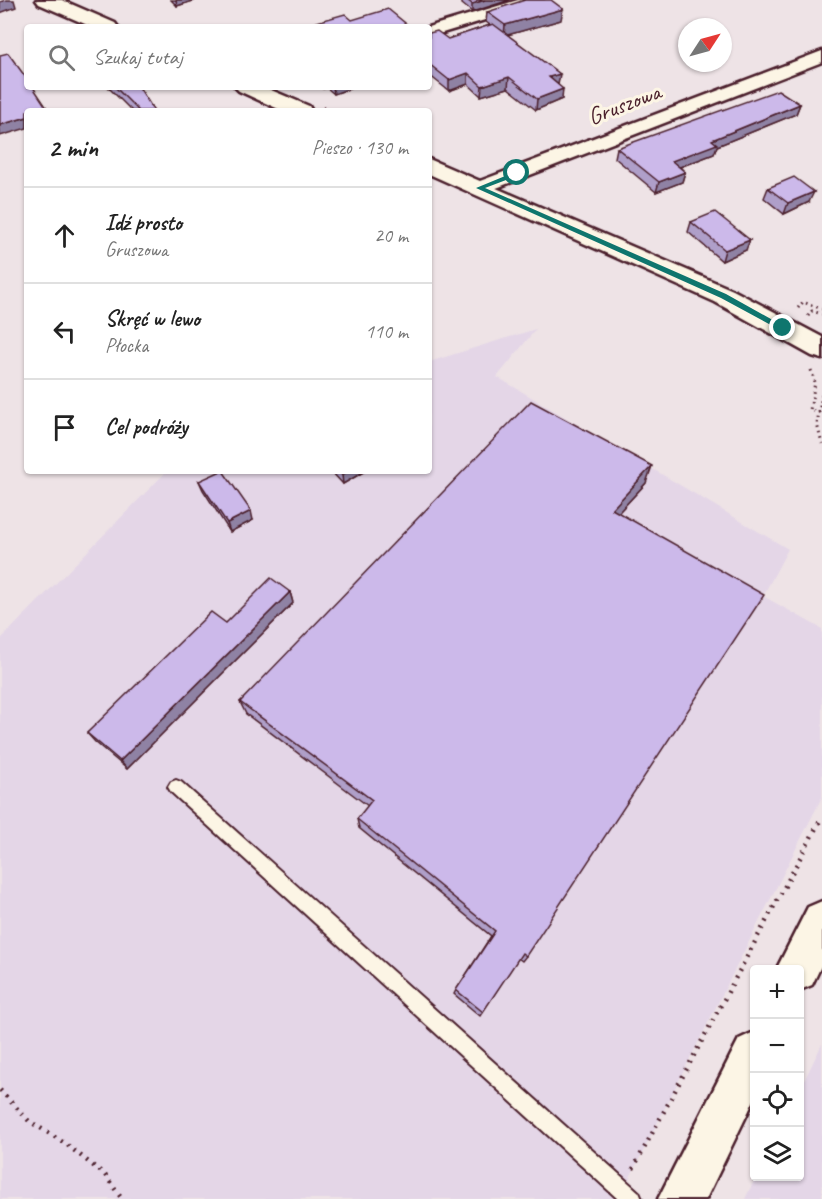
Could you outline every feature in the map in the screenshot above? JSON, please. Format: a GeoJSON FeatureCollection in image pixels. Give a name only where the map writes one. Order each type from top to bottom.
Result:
{"type":"FeatureCollection","features":[{"type":"Feature","properties":{"kind":"street"},"geometry":{"type":"LineString","coordinates":[[46,0],[101,24]]}},
{"type":"Feature","properties":{"kind":"street"},"geometry":{"type":"LineString","coordinates":[[432,31],[535,0]]}},
{"type":"Feature","properties":{"kind":"street","name":"Gruszowa"},"geometry":{"type":"LineString","coordinates":[[479,188],[822,56]]}},
{"type":"Feature","properties":{"kind":"street"},"geometry":{"type":"LineString","coordinates":[[260,90],[296,108]]}},
{"type":"Feature","properties":{"kind":"street"},"geometry":{"type":"LineString","coordinates":[[432,167],[724,296],[822,349]]}},
{"type":"Feature","properties":{"kind":"street"},"geometry":{"type":"LineString","coordinates":[[724,296],[822,328]]}},
{"type":"Feature","properties":{"kind":"street"},"geometry":{"type":"LineString","coordinates":[[799,965],[822,921]]}},
{"type":"Feature","properties":{"kind":"street"},"geometry":{"type":"LineString","coordinates":[[681,1199],[750,1062]]}},
{"type":"Feature","properties":{"kind":"lane"},"geometry":{"type":"LineString","coordinates":[[176,787],[627,1195]]}},
{"type":"Feature","properties":{"kind":"path"},"geometry":{"type":"LineString","coordinates":[[822,395],[817,424],[822,444]]}},
{"type":"Feature","properties":{"kind":"path"},"geometry":{"type":"LineString","coordinates":[[810,410],[820,412]]}},
{"type":"Feature","properties":{"kind":"path"},"geometry":{"type":"LineString","coordinates":[[627,1195],[822,817]]}},
{"type":"Feature","properties":{"kind":"path"},"geometry":{"type":"LineString","coordinates":[[0,1090],[29,1121],[66,1144],[105,1175],[122,1199]]}},
{"type":"Feature","properties":{"kind":"shaded area"},"geometry":{"type":"Polygon","coordinates":[[[536,329],[497,377],[788,549],[763,596],[822,629],[822,797],[619,1199],[0,1199],[0,640],[164,474],[432,474],[432,361],[536,329]]]}},
{"type":"Feature","properties":{"kind":"shaded area"},"geometry":{"type":"Polygon","coordinates":[[[822,1044],[822,1199],[745,1199],[754,1181],[804,1181],[804,1081],[822,1044]]]}},
{"type":"Feature","properties":{"kind":"building"},"geometry":{"type":"Polygon","coordinates":[[[467,0],[485,0],[472,4],[467,0]]]}},
{"type":"Feature","properties":{"kind":"building"},"geometry":{"type":"Polygon","coordinates":[[[525,0],[551,0],[563,9],[505,25],[487,12],[525,0]]]}},
{"type":"Feature","properties":{"kind":"building"},"geometry":{"type":"Polygon","coordinates":[[[388,9],[406,24],[310,24],[345,14],[352,20],[388,9]]]}},
{"type":"Feature","properties":{"kind":"building"},"geometry":{"type":"Polygon","coordinates":[[[493,24],[560,74],[549,77],[563,89],[537,99],[509,77],[482,86],[468,73],[449,80],[432,66],[432,32],[437,31],[448,39],[493,24]]]}},
{"type":"Feature","properties":{"kind":"building"},"geometry":{"type":"Polygon","coordinates":[[[8,53],[24,75],[24,90],[35,90],[47,108],[24,108],[24,118],[0,125],[0,55],[8,53]]]}},
{"type":"Feature","properties":{"kind":"building"},"geometry":{"type":"Polygon","coordinates":[[[118,90],[141,90],[152,108],[136,108],[118,90]]]}},
{"type":"Feature","properties":{"kind":"building"},"geometry":{"type":"Polygon","coordinates":[[[778,90],[800,104],[712,140],[717,144],[672,161],[685,172],[659,182],[617,148],[778,90]]]}},
{"type":"Feature","properties":{"kind":"building"},"geometry":{"type":"Polygon","coordinates":[[[794,177],[814,192],[788,203],[768,188],[794,177]]]}},
{"type":"Feature","properties":{"kind":"building"},"geometry":{"type":"Polygon","coordinates":[[[715,212],[750,240],[725,250],[691,222],[715,212]]]}},
{"type":"Feature","properties":{"kind":"building"},"geometry":{"type":"Polygon","coordinates":[[[531,401],[652,466],[612,509],[764,595],[526,956],[522,953],[483,1012],[456,990],[495,931],[357,819],[372,800],[240,702],[531,401]]]}},
{"type":"Feature","properties":{"kind":"building"},"geometry":{"type":"Polygon","coordinates":[[[214,474],[225,474],[251,511],[227,523],[199,481],[214,474]]]}},
{"type":"Feature","properties":{"kind":"building"},"geometry":{"type":"Polygon","coordinates":[[[271,578],[290,592],[120,761],[87,733],[211,612],[226,623],[271,578]]]}},
{"type":"Feature","properties":{"kind":"route"},"geometry":{"type":"LineString","coordinates":[[517,173],[479,188],[724,296],[783,328]]}}]}
